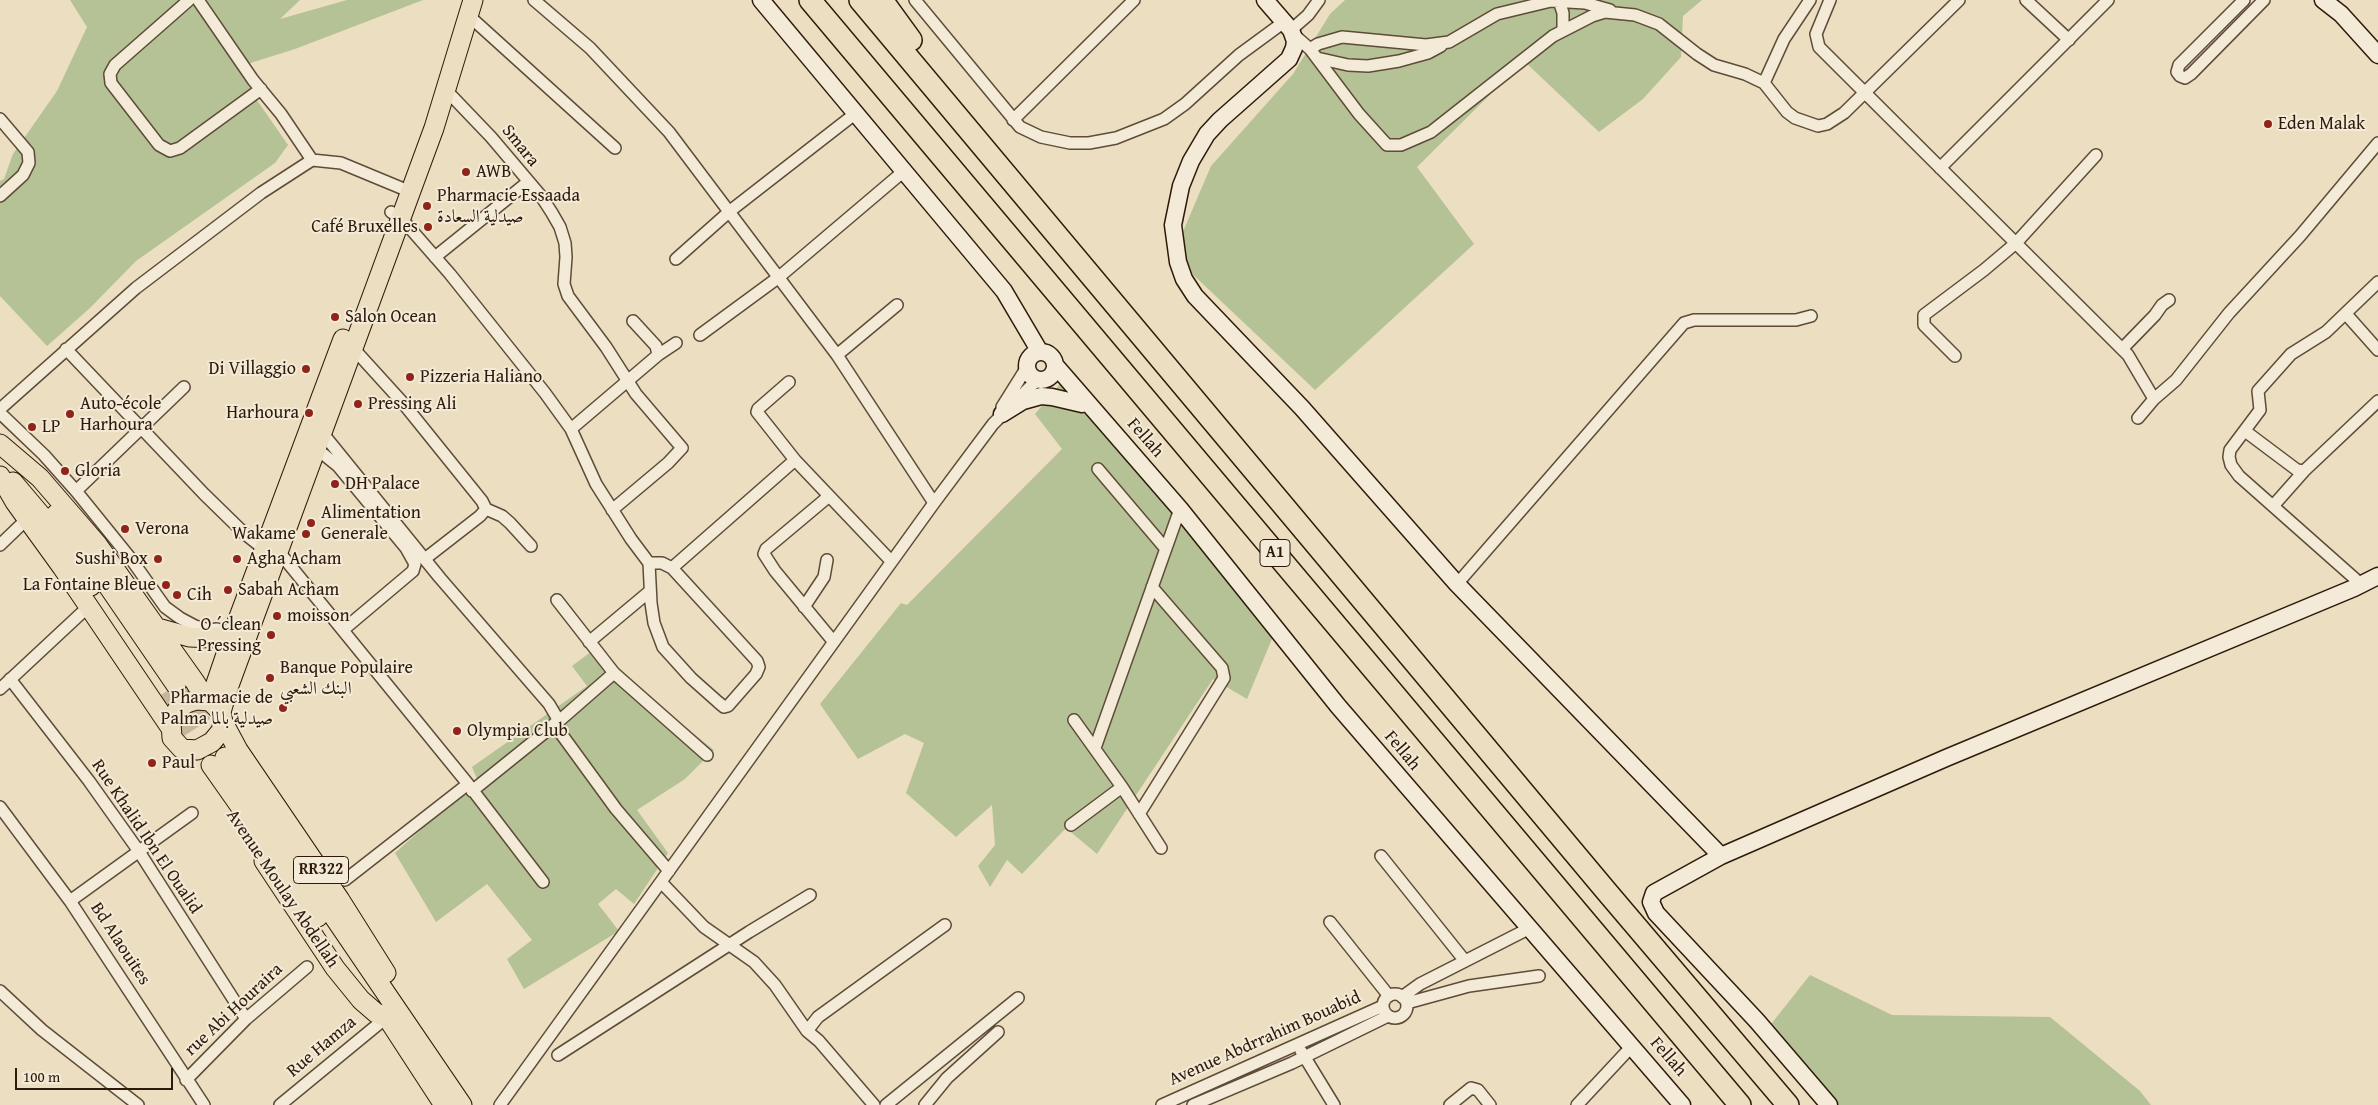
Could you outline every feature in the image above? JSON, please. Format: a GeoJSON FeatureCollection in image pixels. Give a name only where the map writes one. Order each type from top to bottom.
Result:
{"type":"FeatureCollection","features":[{"type":"Feature","properties":{"kind":"highway","name":"A1"},"geometry":{"type":"LineString","coordinates":[[810,0],[1740,1105]]}},
{"type":"Feature","properties":{"kind":"highway","name":"A1"},"geometry":{"type":"LineString","coordinates":[[860,0],[1607,892],[1788,1105]]}},
{"type":"Feature","properties":{"kind":"highway"},"geometry":{"type":"LineString","coordinates":[[882,0],[1017,186]]}},
{"type":"Feature","properties":{"kind":"main road"},"geometry":{"type":"LineString","coordinates":[[187,750],[197,750],[212,742],[221,731],[215,709],[235,629],[314,435],[405,190],[446,90],[467,5]]}},
{"type":"Feature","properties":{"kind":"main road"},"geometry":{"type":"LineString","coordinates":[[405,190],[437,84],[467,5]]}},
{"type":"Feature","properties":{"kind":"main road"},"geometry":{"type":"LineString","coordinates":[[314,435],[353,348],[396,215]]}},
{"type":"Feature","properties":{"kind":"main road","name":"Avenue Moulay Abdellah"},"geometry":{"type":"LineString","coordinates":[[0,444],[28,466],[97,544],[215,709],[238,750],[366,939],[389,979],[407,1025]]}},
{"type":"Feature","properties":{"kind":"main road"},"geometry":{"type":"LineString","coordinates":[[0,452],[67,528],[170,689],[51,527],[0,469]]}},
{"type":"Feature","properties":{"kind":"main road","name":"RR322"},"geometry":{"type":"LineString","coordinates":[[0,476],[170,727],[175,742],[187,750]]}},
{"type":"Feature","properties":{"kind":"main road"},"geometry":{"type":"LineString","coordinates":[[215,709],[270,547]]}},
{"type":"Feature","properties":{"kind":"main road"},"geometry":{"type":"LineString","coordinates":[[157,628],[190,638],[211,638],[235,629]]}},
{"type":"Feature","properties":{"kind":"main road"},"geometry":{"type":"LineString","coordinates":[[170,727],[174,716],[182,706],[196,700],[215,709]]}},
{"type":"Feature","properties":{"kind":"main road","name":"Avenue Moulay Abdellah"},"geometry":{"type":"LineString","coordinates":[[187,750],[336,968],[361,1000],[376,1013],[387,1017]]}},
{"type":"Feature","properties":{"kind":"main road","name":"Avenue Moulay Abdellah"},"geometry":{"type":"LineString","coordinates":[[444,1105],[218,761],[462,1105]]}},
{"type":"Feature","properties":{"kind":"street"},"geometry":{"type":"LineString","coordinates":[[189,0],[115,65],[110,74],[111,83],[160,145],[170,151],[180,148],[261,89]]}},
{"type":"Feature","properties":{"kind":"street"},"geometry":{"type":"LineString","coordinates":[[198,0],[312,160]]}},
{"type":"Feature","properties":{"kind":"street"},"geometry":{"type":"LineString","coordinates":[[534,0],[590,48],[669,132],[837,355],[934,502]]}},
{"type":"Feature","properties":{"kind":"street"},"geometry":{"type":"LineString","coordinates":[[700,335],[779,277],[904,171],[761,0]]}},
{"type":"Feature","properties":{"kind":"street"},"geometry":{"type":"LineString","coordinates":[[915,0],[1013,120],[1029,132],[1070,143],[1104,140],[1131,133],[1174,112],[1239,55],[1290,29],[1308,15],[1319,0]]}},
{"type":"Feature","properties":{"kind":"street"},"geometry":{"type":"LineString","coordinates":[[1013,120],[1134,0]]}},
{"type":"Feature","properties":{"kind":"street"},"geometry":{"type":"LineString","coordinates":[[1265,0],[1314,53],[1359,114],[1387,145],[1401,145],[1432,132],[1540,46],[1563,30],[1592,16],[1617,12]]}},
{"type":"Feature","properties":{"kind":"street"},"geometry":{"type":"LineString","coordinates":[[1764,83],[1784,39],[1810,0]]}},
{"type":"Feature","properties":{"kind":"street"},"geometry":{"type":"LineString","coordinates":[[1830,0],[1818,27],[1816,40],[1824,52],[2122,349],[2137,369],[2154,399]]}},
{"type":"Feature","properties":{"kind":"street"},"geometry":{"type":"LineString","coordinates":[[1314,53],[1348,65],[1368,66],[1406,59],[1428,53],[1496,14],[1529,3],[1584,2],[1649,19],[1659,24],[1714,65],[1745,74],[1764,83],[1787,112],[1806,124],[1818,126],[1827,124],[1844,113],[1960,0]]}},
{"type":"Feature","properties":{"kind":"street"},"geometry":{"type":"LineString","coordinates":[[2026,0],[2069,40]]}},
{"type":"Feature","properties":{"kind":"street"},"geometry":{"type":"LineString","coordinates":[[1940,168],[2108,0]]}},
{"type":"Feature","properties":{"kind":"street"},"geometry":{"type":"LineString","coordinates":[[2244,0],[2179,65],[2177,72],[2180,76],[2185,78],[2191,74],[2264,0]]}},
{"type":"Feature","properties":{"kind":"street"},"geometry":{"type":"LineString","coordinates":[[2323,0],[2341,14],[2378,55]]}},
{"type":"Feature","properties":{"kind":"street"},"geometry":{"type":"LineString","coordinates":[[1559,1],[1563,13],[1563,30]]}},
{"type":"Feature","properties":{"kind":"street"},"geometry":{"type":"LineString","coordinates":[[467,5],[616,148]]}},
{"type":"Feature","properties":{"kind":"street"},"geometry":{"type":"LineString","coordinates":[[1290,29],[1294,48],[1289,59],[1220,120],[1207,134],[1191,161],[1181,186],[1173,225],[1180,270],[1195,296],[1302,408],[1457,584],[1722,856]]}},
{"type":"Feature","properties":{"kind":"street"},"geometry":{"type":"LineString","coordinates":[[1314,53],[1318,44],[1342,37],[1426,45],[1449,42]]}},
{"type":"Feature","properties":{"kind":"street","name":"Smara"},"geometry":{"type":"LineString","coordinates":[[435,257],[528,182],[446,90]]}},
{"type":"Feature","properties":{"kind":"street"},"geometry":{"type":"LineString","coordinates":[[676,259],[730,211],[856,113]]}},
{"type":"Feature","properties":{"kind":"street"},"geometry":{"type":"LineString","coordinates":[[0,119],[28,152],[29,162],[23,175],[0,196]]}},
{"type":"Feature","properties":{"kind":"street"},"geometry":{"type":"LineString","coordinates":[[2138,418],[2154,399],[2176,380],[2229,313],[2300,236],[2378,143]]}},
{"type":"Feature","properties":{"kind":"street"},"geometry":{"type":"LineString","coordinates":[[1955,356],[1924,325],[1924,315],[1984,270],[2016,243],[2096,156]]}},
{"type":"Feature","properties":{"kind":"street"},"geometry":{"type":"LineString","coordinates":[[235,629],[210,630],[188,623],[172,613],[76,490],[1,407],[136,288],[261,193],[312,160],[341,163],[405,190]]}},
{"type":"Feature","properties":{"kind":"street","name":"Fellah"},"geometry":{"type":"LineString","coordinates":[[904,171],[1004,291],[1040,352],[1050,355],[1042,373]]}},
{"type":"Feature","properties":{"kind":"street"},"geometry":{"type":"LineString","coordinates":[[528,182],[541,196],[560,226],[565,243],[565,290],[636,394],[682,448],[668,464],[612,510]]}},
{"type":"Feature","properties":{"kind":"street"},"geometry":{"type":"LineString","coordinates":[[396,215],[435,257],[545,392],[571,429],[596,484],[650,563],[651,603],[659,639],[667,652],[718,702],[724,707],[728,706],[756,674],[758,661],[672,568],[662,563],[650,563]]}},
{"type":"Feature","properties":{"kind":"street"},"geometry":{"type":"LineString","coordinates":[[2362,585],[2238,476],[2231,465],[2229,456],[2230,450],[2261,408],[2258,391],[2291,354],[2326,332],[2378,282]]}},
{"type":"Feature","properties":{"kind":"street"},"geometry":{"type":"LineString","coordinates":[[2122,349],[2155,315],[2162,304],[2169,300]]}},
{"type":"Feature","properties":{"kind":"street"},"geometry":{"type":"LineString","coordinates":[[837,355],[897,305]]}},
{"type":"Feature","properties":{"kind":"street"},"geometry":{"type":"LineString","coordinates":[[2346,314],[2378,350]]}},
{"type":"Feature","properties":{"kind":"street"},"geometry":{"type":"LineString","coordinates":[[1457,584],[1684,322],[1694,320],[1796,320],[1811,316]]}},
{"type":"Feature","properties":{"kind":"street"},"geometry":{"type":"LineString","coordinates":[[633,321],[656,346],[658,355]]}},
{"type":"Feature","properties":{"kind":"street"},"geometry":{"type":"LineString","coordinates":[[571,429],[658,355],[676,343]]}},
{"type":"Feature","properties":{"kind":"street"},"geometry":{"type":"LineString","coordinates":[[353,348],[403,403],[482,501],[486,509],[502,516],[531,546]]}},
{"type":"Feature","properties":{"kind":"street"},"geometry":{"type":"LineString","coordinates":[[66,349],[222,512],[270,547],[343,630],[543,882]]}},
{"type":"Feature","properties":{"kind":"street"},"geometry":{"type":"LineString","coordinates":[[998,419],[1014,385],[1042,373]]}},
{"type":"Feature","properties":{"kind":"street"},"geometry":{"type":"LineString","coordinates":[[500,1105],[934,502],[998,419],[1042,373]]}},
{"type":"Feature","properties":{"kind":"street","name":"Fellah"},"geometry":{"type":"LineString","coordinates":[[1042,373],[1100,417]]}},
{"type":"Feature","properties":{"kind":"street","name":"Fellah"},"geometry":{"type":"LineString","coordinates":[[1042,373],[1100,417],[1180,509],[1338,706],[1528,929],[1682,1105]]}},
{"type":"Feature","properties":{"kind":"street"},"geometry":{"type":"LineString","coordinates":[[789,382],[758,409],[757,412],[795,460],[828,497],[891,562]]}},
{"type":"Feature","properties":{"kind":"street"},"geometry":{"type":"LineString","coordinates":[[76,490],[184,387]]}},
{"type":"Feature","properties":{"kind":"street"},"geometry":{"type":"LineString","coordinates":[[998,419],[1023,401],[1041,396],[1082,404]]}},
{"type":"Feature","properties":{"kind":"street"},"geometry":{"type":"LineString","coordinates":[[2273,506],[2304,471],[2378,401]]}},
{"type":"Feature","properties":{"kind":"street"},"geometry":{"type":"LineString","coordinates":[[2245,432],[2297,470],[2304,471]]}},
{"type":"Feature","properties":{"kind":"street"},"geometry":{"type":"LineString","coordinates":[[314,435],[426,558],[468,611],[549,704],[557,722],[616,809],[669,871]]}},
{"type":"Feature","properties":{"kind":"street"},"geometry":{"type":"LineString","coordinates":[[314,435],[406,548],[415,564],[413,571],[343,630]]}},
{"type":"Feature","properties":{"kind":"street"},"geometry":{"type":"LineString","coordinates":[[672,568],[795,460]]}},
{"type":"Feature","properties":{"kind":"street"},"geometry":{"type":"LineString","coordinates":[[1098,469],[1166,548]]}},
{"type":"Feature","properties":{"kind":"street"},"geometry":{"type":"LineString","coordinates":[[828,497],[766,549],[764,554],[775,572],[833,641]]}},
{"type":"Feature","properties":{"kind":"street"},"geometry":{"type":"LineString","coordinates":[[426,558],[480,516],[486,509]]}},
{"type":"Feature","properties":{"kind":"street"},"geometry":{"type":"LineString","coordinates":[[1095,748],[1180,509]]}},
{"type":"Feature","properties":{"kind":"street"},"geometry":{"type":"LineString","coordinates":[[0,545],[28,519]]}},
{"type":"Feature","properties":{"kind":"street"},"geometry":{"type":"LineString","coordinates":[[804,607],[824,577],[827,560]]}},
{"type":"Feature","properties":{"kind":"street"},"geometry":{"type":"LineString","coordinates":[[1829,1105],[1757,1021],[1656,913],[1652,906],[1652,897],[1658,889],[1722,856],[1946,758],[2362,585],[2378,576]]}},
{"type":"Feature","properties":{"kind":"street"},"geometry":{"type":"LineString","coordinates":[[1140,814],[1224,678],[1222,668],[1152,587]]}},
{"type":"Feature","properties":{"kind":"street"},"geometry":{"type":"LineString","coordinates":[[589,642],[650,591]]}},
{"type":"Feature","properties":{"kind":"street"},"geometry":{"type":"LineString","coordinates":[[556,600],[614,673],[707,755]]}},
{"type":"Feature","properties":{"kind":"street"},"geometry":{"type":"LineString","coordinates":[[0,689],[89,606]]}},
{"type":"Feature","properties":{"kind":"street"},"geometry":{"type":"LineString","coordinates":[[346,880],[557,722],[614,673]]}},
{"type":"Feature","properties":{"kind":"street","name":"Rue Khalid Ibn El Oualid"},"geometry":{"type":"LineString","coordinates":[[10,679],[89,781],[138,850],[246,1019]]}},
{"type":"Feature","properties":{"kind":"street"},"geometry":{"type":"LineString","coordinates":[[1074,720],[1122,787],[1161,848]]}},
{"type":"Feature","properties":{"kind":"street"},"geometry":{"type":"LineString","coordinates":[[1071,825],[1122,787]]}},
{"type":"Feature","properties":{"kind":"street","name":"Bd Alaouites"},"geometry":{"type":"LineString","coordinates":[[0,807],[70,901],[204,1105]]}},
{"type":"Feature","properties":{"kind":"street"},"geometry":{"type":"LineString","coordinates":[[70,901],[192,812]]}},
{"type":"Feature","properties":{"kind":"street"},"geometry":{"type":"LineString","coordinates":[[1381,856],[1465,961]]}},
{"type":"Feature","properties":{"kind":"street"},"geometry":{"type":"LineString","coordinates":[[661,882],[692,916],[728,946],[754,962],[775,985],[807,1030],[819,1041],[874,1105]]}},
{"type":"Feature","properties":{"kind":"street"},"geometry":{"type":"LineString","coordinates":[[558,1055],[810,895]]}},
{"type":"Feature","properties":{"kind":"street"},"geometry":{"type":"LineString","coordinates":[[1330,922],[1392,1018],[1402,1017],[1407,1010],[1405,1000],[1398,994],[1386,1006]]}},
{"type":"Feature","properties":{"kind":"street"},"geometry":{"type":"LineString","coordinates":[[807,1030],[818,1017],[946,925]]}},
{"type":"Feature","properties":{"kind":"street"},"geometry":{"type":"LineString","coordinates":[[1405,1000],[1420,984],[1528,929]]}},
{"type":"Feature","properties":{"kind":"street","name":"rue Abi Houraira"},"geometry":{"type":"LineString","coordinates":[[186,1080],[246,1019],[307,967]]}},
{"type":"Feature","properties":{"kind":"street"},"geometry":{"type":"LineString","coordinates":[[1405,1000],[1469,986],[1539,976]]}},
{"type":"Feature","properties":{"kind":"street"},"geometry":{"type":"LineString","coordinates":[[0,992],[42,1030],[138,1105]]}},
{"type":"Feature","properties":{"kind":"street"},"geometry":{"type":"LineString","coordinates":[[886,1105],[1018,998]]}},
{"type":"Feature","properties":{"kind":"street","name":"Avenue Abdrrahim Bouabid"},"geometry":{"type":"LineString","coordinates":[[1162,1105],[1198,1087],[1298,1046],[1386,1006]]}},
{"type":"Feature","properties":{"kind":"street","name":"Avenue Abdrrahim Bouabid"},"geometry":{"type":"LineString","coordinates":[[1193,1105],[1304,1057],[1386,1006]]}},
{"type":"Feature","properties":{"kind":"street","name":"Rue Hamza"},"geometry":{"type":"LineString","coordinates":[[280,1105],[387,1017]]}},
{"type":"Feature","properties":{"kind":"street"},"geometry":{"type":"LineString","coordinates":[[925,1105],[947,1078],[998,1032]]}},
{"type":"Feature","properties":{"kind":"street"},"geometry":{"type":"LineString","coordinates":[[1298,1046],[1334,1105]]}},
{"type":"Feature","properties":{"kind":"street"},"geometry":{"type":"LineString","coordinates":[[1577,1105],[1632,1046]]}},
{"type":"Feature","properties":{"kind":"street"},"geometry":{"type":"LineString","coordinates":[[1198,1087],[1204,1100]]}},
{"type":"Feature","properties":{"kind":"street"},"geometry":{"type":"LineString","coordinates":[[1450,1105],[1471,1088],[1478,1090],[1490,1105]]}},
{"type":"Feature","properties":{"kind":"green space"},"geometry":{"type":"Polygon","coordinates":[[[70,0],[300,0],[280,19],[347,0],[423,0],[295,49],[241,66],[252,93],[288,145],[275,163],[136,261],[90,308],[47,346],[0,296],[0,181],[4,179],[13,154],[57,91],[87,27],[70,0]]]}},
{"type":"Feature","properties":{"kind":"green space"},"geometry":{"type":"Polygon","coordinates":[[[1345,0],[1702,0],[1683,16],[1681,57],[1643,99],[1599,132],[1524,61],[1417,167],[1474,244],[1315,390],[1185,267],[1182,234],[1211,166],[1293,74],[1330,14],[1345,0]]]}},
{"type":"Feature","properties":{"kind":"green space"},"geometry":{"type":"Polygon","coordinates":[[[1066,377],[1274,634],[1247,699],[1213,679],[1097,854],[1066,828],[1022,874],[1007,860],[990,887],[978,866],[995,845],[992,805],[956,837],[906,793],[924,743],[905,734],[858,759],[820,704],[901,603],[907,605],[1062,449],[1035,414],[1066,377]]]}},
{"type":"Feature","properties":{"kind":"green space"},"geometry":{"type":"Polygon","coordinates":[[[600,645],[620,675],[714,750],[685,779],[637,810],[668,853],[634,904],[616,889],[598,904],[619,931],[524,989],[507,959],[532,940],[487,884],[436,922],[395,853],[477,779],[472,767],[587,686],[572,666],[600,645]]]}},
{"type":"Feature","properties":{"kind":"green space"},"geometry":{"type":"Polygon","coordinates":[[[1810,975],[1892,1015],[2050,1017],[2140,1091],[2151,1105],[1818,1105],[1760,1038],[1810,975]]]}},
{"type":"Feature","properties":{"kind":"tunnel"},"geometry":{"type":"LineString","coordinates":[[176,685],[225,757]]}},
{"type":"Feature","properties":{"kind":"tunnel"},"geometry":{"type":"LineString","coordinates":[[164,693],[208,761]]}},
{"type":"Feature","properties":{"kind":"place","name":"Eden Malak"},"geometry":{"type":"Point","coordinates":[2268,124]}},
{"type":"Feature","properties":{"kind":"place","name":"AWB"},"geometry":{"type":"Point","coordinates":[466,172]}},
{"type":"Feature","properties":{"kind":"place","name":"Pharmacie Essaada صيدلية السعادة"},"geometry":{"type":"Point","coordinates":[427,206]}},
{"type":"Feature","properties":{"kind":"place","name":"Café Bruxelles"},"geometry":{"type":"Point","coordinates":[428,227]}},
{"type":"Feature","properties":{"kind":"place","name":"Salon Ocean"},"geometry":{"type":"Point","coordinates":[335,317]}},
{"type":"Feature","properties":{"kind":"place","name":"Di Villaggio"},"geometry":{"type":"Point","coordinates":[306,369]}},
{"type":"Feature","properties":{"kind":"place","name":"Pizzeria Haliano"},"geometry":{"type":"Point","coordinates":[410,377]}},
{"type":"Feature","properties":{"kind":"place","name":"Pressing Ali"},"geometry":{"type":"Point","coordinates":[358,404]}},
{"type":"Feature","properties":{"kind":"place","name":"Harhoura"},"geometry":{"type":"Point","coordinates":[309,413]}},
{"type":"Feature","properties":{"kind":"place","name":"Auto-école Harhoura"},"geometry":{"type":"Point","coordinates":[70,414]}},
{"type":"Feature","properties":{"kind":"place","name":"LP"},"geometry":{"type":"Point","coordinates":[32,427]}},
{"type":"Feature","properties":{"kind":"place","name":"Gloria"},"geometry":{"type":"Point","coordinates":[65,471]}},
{"type":"Feature","properties":{"kind":"place","name":"DH Palace"},"geometry":{"type":"Point","coordinates":[335,484]}},
{"type":"Feature","properties":{"kind":"place","name":"Alimentation Generale"},"geometry":{"type":"Point","coordinates":[311,523]}},
{"type":"Feature","properties":{"kind":"place","name":"Verona"},"geometry":{"type":"Point","coordinates":[125,529]}},
{"type":"Feature","properties":{"kind":"place","name":"Wakame"},"geometry":{"type":"Point","coordinates":[306,534]}},
{"type":"Feature","properties":{"kind":"place","name":"Sushi Box"},"geometry":{"type":"Point","coordinates":[158,559]}},
{"type":"Feature","properties":{"kind":"place","name":"Agha Acham"},"geometry":{"type":"Point","coordinates":[237,559]}},
{"type":"Feature","properties":{"kind":"place","name":"La Fontaine Bleue"},"geometry":{"type":"Point","coordinates":[166,585]}},
{"type":"Feature","properties":{"kind":"place","name":"Sabah Acham"},"geometry":{"type":"Point","coordinates":[228,590]}},
{"type":"Feature","properties":{"kind":"place","name":"Cih"},"geometry":{"type":"Point","coordinates":[177,595]}},
{"type":"Feature","properties":{"kind":"place","name":"moisson"},"geometry":{"type":"Point","coordinates":[277,616]}},
{"type":"Feature","properties":{"kind":"place","name":"O ´clean Pressing"},"geometry":{"type":"Point","coordinates":[271,635]}},
{"type":"Feature","properties":{"kind":"place","name":"Banque Populaire البنك الشعبي"},"geometry":{"type":"Point","coordinates":[270,678]}},
{"type":"Feature","properties":{"kind":"place","name":"Pharmacie de Palma صيدلية بالما"},"geometry":{"type":"Point","coordinates":[283,708]}},
{"type":"Feature","properties":{"kind":"place","name":"Olympia Club"},"geometry":{"type":"Point","coordinates":[457,731]}},
{"type":"Feature","properties":{"kind":"place","name":"Paul"},"geometry":{"type":"Point","coordinates":[152,763]}}]}
